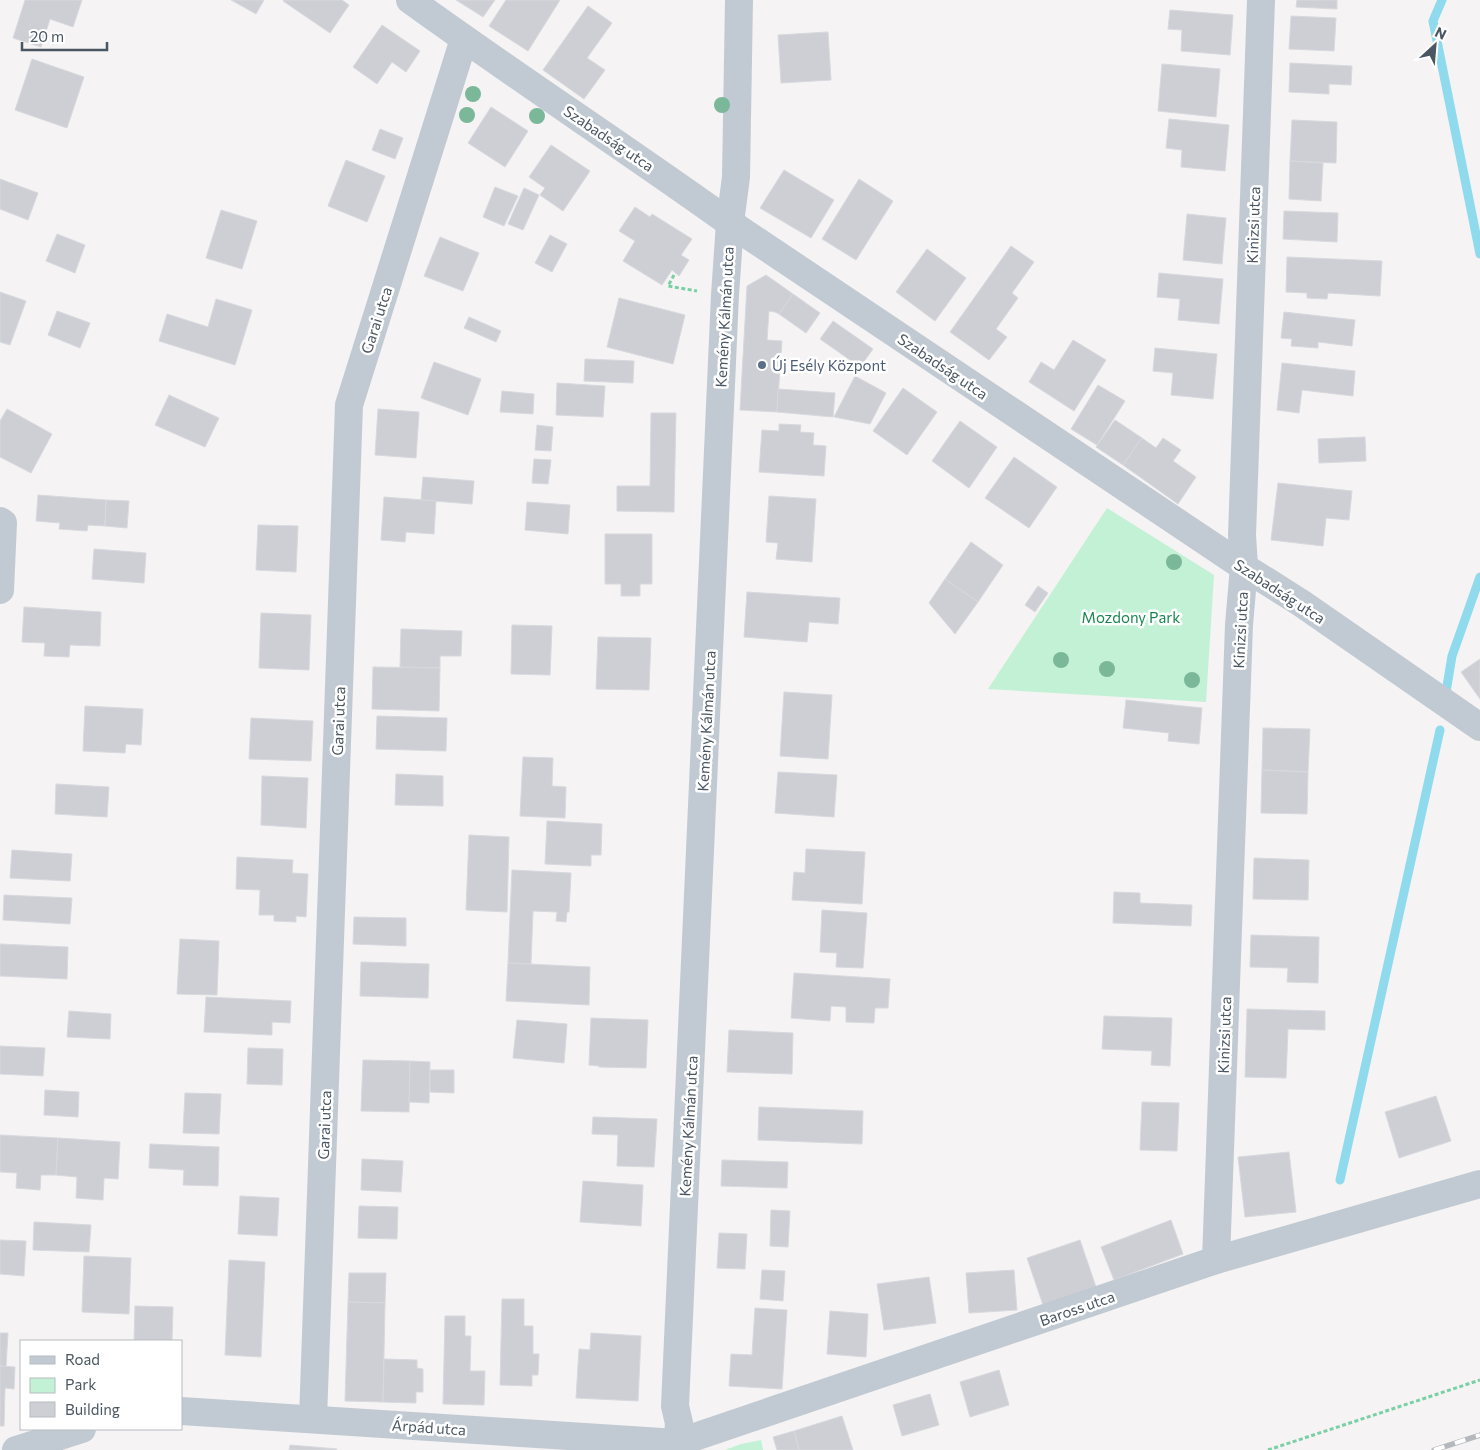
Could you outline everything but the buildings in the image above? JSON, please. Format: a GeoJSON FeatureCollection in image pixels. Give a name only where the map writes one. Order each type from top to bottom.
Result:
{"type":"FeatureCollection","features":[{"type":"Feature","properties":{"kind":"street","name":"Szabadság utca"},"geometry":{"type":"LineString","coordinates":[[410,0],[730,223],[1244,567],[1301,603],[1480,727]]}},
{"type":"Feature","properties":{"kind":"street","name":"Kemény Kálmán utca"},"geometry":{"type":"LineString","coordinates":[[677,1446],[678,1423],[675,1406],[725,295],[730,223],[736,177],[739,0]]}},
{"type":"Feature","properties":{"kind":"street","name":"Kinizsi utca"},"geometry":{"type":"LineString","coordinates":[[1216,1260],[1239,624],[1244,567],[1242,535],[1261,0]]}},
{"type":"Feature","properties":{"kind":"street","name":"Garai utca"},"geometry":{"type":"LineString","coordinates":[[313,1419],[349,404],[464,39]]}},
{"type":"Feature","properties":{"kind":"street"},"geometry":{"type":"LineString","coordinates":[[0,521],[3,523],[0,590]]}},
{"type":"Feature","properties":{"kind":"street","name":"Baross utca"},"geometry":{"type":"LineString","coordinates":[[677,1446],[1216,1260],[1480,1184]]}},
{"type":"Feature","properties":{"kind":"street","name":"Árpád utca"},"geometry":{"type":"LineString","coordinates":[[182,1411],[677,1446]]}},
{"type":"Feature","properties":{"kind":"street"},"geometry":{"type":"LineString","coordinates":[[16,1450],[79,1430]]}},
{"type":"Feature","properties":{"kind":"path"},"geometry":{"type":"LineString","coordinates":[[674,275],[668,286],[725,295]]}},
{"type":"Feature","properties":{"kind":"path"},"geometry":{"type":"LineString","coordinates":[[1268,1450],[1480,1380]]}},
{"type":"Feature","properties":{"kind":"green space","name":"Mozdony Park"},"geometry":{"type":"Polygon","coordinates":[[[1107,508],[1214,575],[1206,702],[988,689],[1107,508]]]}},
{"type":"Feature","properties":{"kind":"green space"},"geometry":{"type":"Polygon","coordinates":[[[761,1440],[763,1450],[725,1450],[741,1444],[761,1440]]]}},
{"type":"Feature","properties":{"kind":"waterway"},"geometry":{"type":"LineString","coordinates":[[1442,0],[1433,21],[1480,254]]}},
{"type":"Feature","properties":{"kind":"waterway"},"geometry":{"type":"LineString","coordinates":[[1446,692],[1452,656],[1480,577]]}},
{"type":"Feature","properties":{"kind":"waterway"},"geometry":{"type":"LineString","coordinates":[[1340,1180],[1440,730]]}},
{"type":"Feature","properties":{"kind":"railway"},"geometry":{"type":"LineString","coordinates":[[1434,1450],[1480,1435]]}},
{"type":"Feature","properties":{"kind":"place","name":"Új Esély Központ"},"geometry":{"type":"Point","coordinates":[762,365]}}]}
